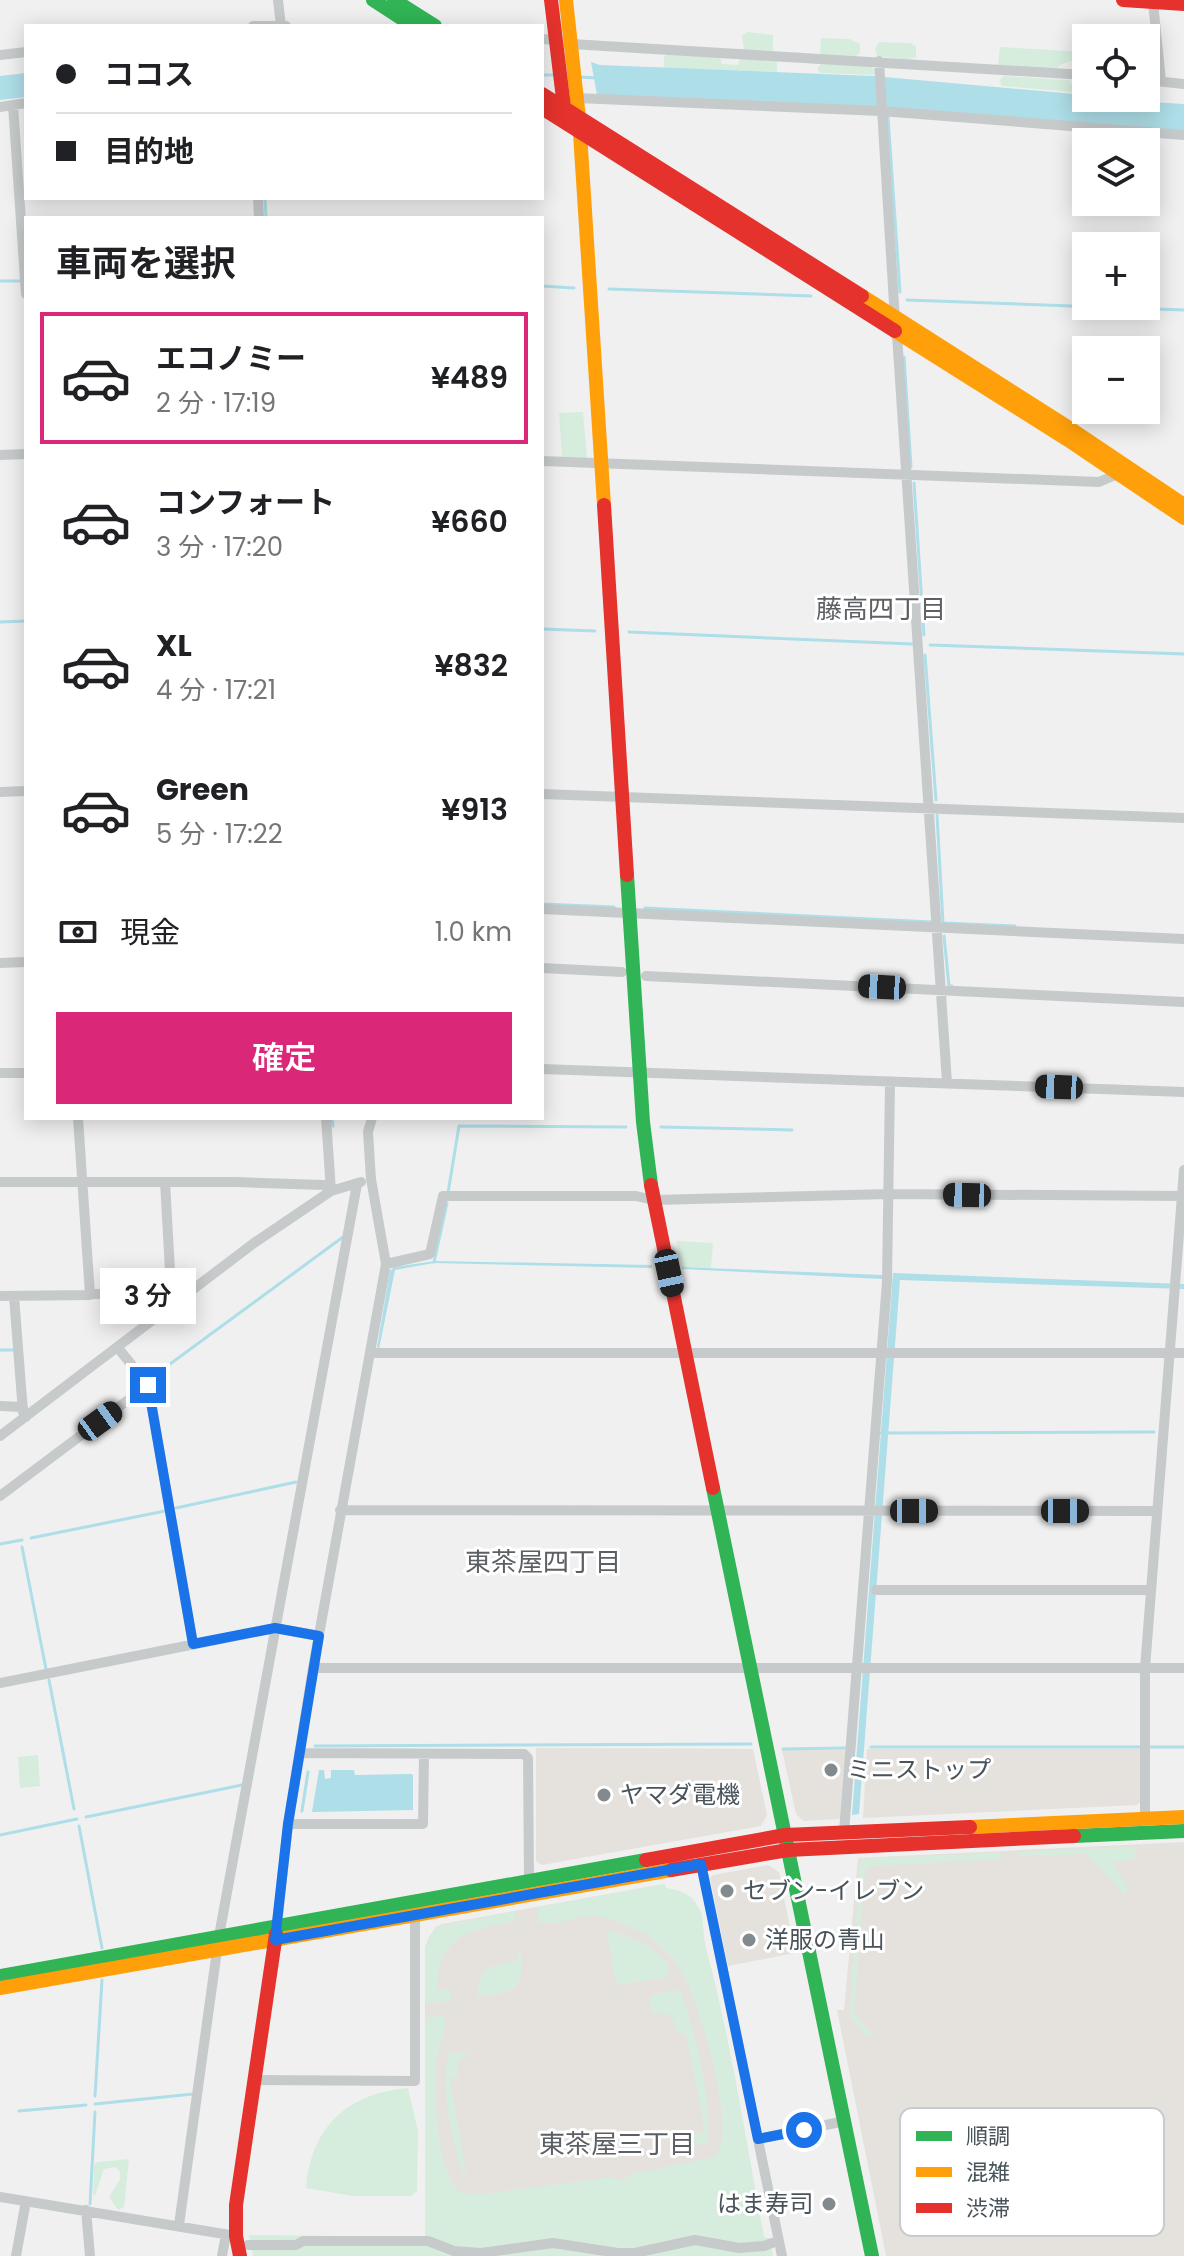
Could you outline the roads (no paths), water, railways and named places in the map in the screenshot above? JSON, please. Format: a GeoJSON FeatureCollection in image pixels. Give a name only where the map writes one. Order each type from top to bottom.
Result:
{"type":"FeatureCollection","features":[{"type":"Feature","properties":{"kind":"street"},"geometry":{"type":"LineString","coordinates":[[278,0],[284,24]]}},
{"type":"Feature","properties":{"kind":"street"},"geometry":{"type":"LineString","coordinates":[[373,0],[405,24]]}},
{"type":"Feature","properties":{"kind":"street"},"geometry":{"type":"LineString","coordinates":[[394,0],[432,24]]}},
{"type":"Feature","properties":{"kind":"street"},"geometry":{"type":"LineString","coordinates":[[551,0],[572,114],[600,464],[640,1072],[653,1200],[872,2256]]}},
{"type":"Feature","properties":{"kind":"street"},"geometry":{"type":"LineString","coordinates":[[560,48],[566,0]]}},
{"type":"Feature","properties":{"kind":"street"},"geometry":{"type":"LineString","coordinates":[[1123,0],[1184,4]]}},
{"type":"Feature","properties":{"kind":"street"},"geometry":{"type":"LineString","coordinates":[[1155,1],[1161,81],[1184,84]]}},
{"type":"Feature","properties":{"kind":"street"},"geometry":{"type":"LineString","coordinates":[[560,48],[879,61],[1072,74]]}},
{"type":"Feature","properties":{"kind":"street"},"geometry":{"type":"LineString","coordinates":[[0,55],[24,52]]}},
{"type":"Feature","properties":{"kind":"street"},"geometry":{"type":"LineString","coordinates":[[879,61],[947,1083]]}},
{"type":"Feature","properties":{"kind":"street"},"geometry":{"type":"LineString","coordinates":[[544,95],[1184,518]]}},
{"type":"Feature","properties":{"kind":"street"},"geometry":{"type":"LineString","coordinates":[[0,107],[24,103]]}},
{"type":"Feature","properties":{"kind":"street"},"geometry":{"type":"LineString","coordinates":[[13,105],[24,265]]}},
{"type":"Feature","properties":{"kind":"street"},"geometry":{"type":"LineString","coordinates":[[544,108],[572,114],[881,111],[1184,135]]}},
{"type":"Feature","properties":{"kind":"street"},"geometry":{"type":"LineString","coordinates":[[896,327],[1074,431],[1184,505]]}},
{"type":"Feature","properties":{"kind":"street"},"geometry":{"type":"LineString","coordinates":[[0,455],[24,454]]}},
{"type":"Feature","properties":{"kind":"street"},"geometry":{"type":"LineString","coordinates":[[544,461],[1099,482],[1118,474]]}},
{"type":"Feature","properties":{"kind":"street"},"geometry":{"type":"LineString","coordinates":[[0,792],[24,791]]}},
{"type":"Feature","properties":{"kind":"street"},"geometry":{"type":"LineString","coordinates":[[544,794],[928,806],[1184,818]]}},
{"type":"Feature","properties":{"kind":"street"},"geometry":{"type":"LineString","coordinates":[[544,909],[1184,939]]}},
{"type":"Feature","properties":{"kind":"street"},"geometry":{"type":"LineString","coordinates":[[0,963],[24,962]]}},
{"type":"Feature","properties":{"kind":"street"},"geometry":{"type":"LineString","coordinates":[[544,968],[622,972]]}},
{"type":"Feature","properties":{"kind":"street"},"geometry":{"type":"LineString","coordinates":[[646,976],[1184,1002]]}},
{"type":"Feature","properties":{"kind":"street"},"geometry":{"type":"LineString","coordinates":[[544,1069],[1184,1092]]}},
{"type":"Feature","properties":{"kind":"street"},"geometry":{"type":"LineString","coordinates":[[0,1073],[24,1073]]}},
{"type":"Feature","properties":{"kind":"street"},"geometry":{"type":"LineString","coordinates":[[844,1832],[864,1668],[888,1353],[890,1083]]}},
{"type":"Feature","properties":{"kind":"street"},"geometry":{"type":"LineString","coordinates":[[78,1120],[90,1294]]}},
{"type":"Feature","properties":{"kind":"street"},"geometry":{"type":"LineString","coordinates":[[326,1120],[331,1191]]}},
{"type":"Feature","properties":{"kind":"street"},"geometry":{"type":"LineString","coordinates":[[237,2243],[236,2205],[276,1933],[288,1824],[340,1510],[386,1264],[371,1179],[368,1132],[371,1120]]}},
{"type":"Feature","properties":{"kind":"street"},"geometry":{"type":"LineString","coordinates":[[1145,1819],[1145,1668],[1184,1170]]}},
{"type":"Feature","properties":{"kind":"street"},"geometry":{"type":"LineString","coordinates":[[0,1436],[25,1412],[118,1348],[254,1243],[331,1191],[371,1179]]}},
{"type":"Feature","properties":{"kind":"street"},"geometry":{"type":"LineString","coordinates":[[0,1182],[324,1185],[331,1191]]}},
{"type":"Feature","properties":{"kind":"street"},"geometry":{"type":"LineString","coordinates":[[165,1182],[172,1306]]}},
{"type":"Feature","properties":{"kind":"street"},"geometry":{"type":"LineString","coordinates":[[179,2225],[219,1943],[357,1184]]}},
{"type":"Feature","properties":{"kind":"street"},"geometry":{"type":"LineString","coordinates":[[386,1264],[430,1254],[443,1196],[636,1196],[653,1200],[888,1194],[1183,1196]]}},
{"type":"Feature","properties":{"kind":"street"},"geometry":{"type":"LineString","coordinates":[[0,1296],[172,1294]]}},
{"type":"Feature","properties":{"kind":"street"},"geometry":{"type":"LineString","coordinates":[[14,1296],[25,1412]]}},
{"type":"Feature","properties":{"kind":"street"},"geometry":{"type":"LineString","coordinates":[[118,1348],[148,1385],[193,1644]]}},
{"type":"Feature","properties":{"kind":"street"},"geometry":{"type":"LineString","coordinates":[[370,1353],[1184,1353]]}},
{"type":"Feature","properties":{"kind":"street"},"geometry":{"type":"LineString","coordinates":[[0,1496],[148,1385]]}},
{"type":"Feature","properties":{"kind":"street"},"geometry":{"type":"LineString","coordinates":[[0,1406],[25,1412]]}},
{"type":"Feature","properties":{"kind":"street"},"geometry":{"type":"LineString","coordinates":[[340,1510],[1155,1511]]}},
{"type":"Feature","properties":{"kind":"street"},"geometry":{"type":"LineString","coordinates":[[876,1590],[1150,1590]]}},
{"type":"Feature","properties":{"kind":"street"},"geometry":{"type":"LineString","coordinates":[[0,1683],[275,1628],[319,1636]]}},
{"type":"Feature","properties":{"kind":"street"},"geometry":{"type":"LineString","coordinates":[[313,1668],[1184,1668]]}},
{"type":"Feature","properties":{"kind":"street"},"geometry":{"type":"LineString","coordinates":[[299,1753],[524,1754],[528,1758],[529,1882]]}},
{"type":"Feature","properties":{"kind":"street"},"geometry":{"type":"LineString","coordinates":[[288,1824],[423,1824],[424,1754]]}},
{"type":"Feature","properties":{"kind":"street"},"geometry":{"type":"LineString","coordinates":[[0,1976],[219,1943],[529,1882],[844,1832],[1184,1817]]}},
{"type":"Feature","properties":{"kind":"street"},"geometry":{"type":"LineString","coordinates":[[276,1933],[415,1914],[701,1864],[786,1842],[1184,1831]]}},
{"type":"Feature","properties":{"kind":"street"},"geometry":{"type":"LineString","coordinates":[[701,1864],[782,2256]]}},
{"type":"Feature","properties":{"kind":"street"},"geometry":{"type":"LineString","coordinates":[[254,2080],[415,2081],[415,1914]]}},
{"type":"Feature","properties":{"kind":"street"},"geometry":{"type":"LineString","coordinates":[[0,1988],[219,1943]]}},
{"type":"Feature","properties":{"kind":"street"},"geometry":{"type":"LineString","coordinates":[[758,2139],[845,2121]]}},
{"type":"Feature","properties":{"kind":"street"},"geometry":{"type":"LineString","coordinates":[[0,2197],[179,2225],[237,2243],[266,2245],[296,2245],[303,2241],[428,2241],[454,2251],[481,2253],[553,2243],[635,2253],[695,2240],[742,2252],[765,2248]]}},
{"type":"Feature","properties":{"kind":"street"},"geometry":{"type":"LineString","coordinates":[[16,2256],[26,2201]]}},
{"type":"Feature","properties":{"kind":"street"},"geometry":{"type":"LineString","coordinates":[[86,2210],[90,2256]]}},
{"type":"Feature","properties":{"kind":"street"},"geometry":{"type":"LineString","coordinates":[[222,2256],[237,2243]]}},
{"type":"Feature","properties":{"kind":"street"},"geometry":{"type":"LineString","coordinates":[[266,2245],[272,2256]]}},
{"type":"Feature","properties":{"kind":"water"},"geometry":{"type":"Polygon","coordinates":[[[591,62],[600,65],[873,76],[1072,94],[1072,112],[1160,112],[1160,103],[1184,104],[1184,132],[1160,130],[1160,128],[597,95],[591,62]]]}},
{"type":"Feature","properties":{"kind":"water"},"geometry":{"type":"Polygon","coordinates":[[[24,73],[24,97],[0,100],[0,76],[24,73]]]}},
{"type":"Feature","properties":{"kind":"water"},"geometry":{"type":"Polygon","coordinates":[[[435,1261],[652,1265],[652,1268],[434,1263],[395,1270],[379,1349],[390,1271],[394,1267],[435,1261]]]}},
{"type":"Feature","properties":{"kind":"water"},"geometry":{"type":"Polygon","coordinates":[[[682,1269],[882,1275],[882,1279],[682,1269]]]}},
{"type":"Feature","properties":{"kind":"water"},"geometry":{"type":"Polygon","coordinates":[[[893,1273],[1184,1284],[1184,1289],[900,1280],[859,1814],[852,1815],[893,1273]]]}},
{"type":"Feature","properties":{"kind":"water"},"geometry":{"type":"Polygon","coordinates":[[[319,1770],[324,1770],[325,1779],[331,1778],[331,1770],[354,1770],[355,1775],[411,1774],[413,1810],[312,1812],[319,1770]]]}},
{"type":"Feature","properties":{"kind":"waterway"},"geometry":{"type":"LineString","coordinates":[[544,75],[554,75]]}},
{"type":"Feature","properties":{"kind":"waterway"},"geometry":{"type":"LineString","coordinates":[[578,77],[598,78]]}},
{"type":"Feature","properties":{"kind":"waterway"},"geometry":{"type":"LineString","coordinates":[[888,117],[900,292]]}},
{"type":"Feature","properties":{"kind":"waterway"},"geometry":{"type":"LineString","coordinates":[[265,200],[266,216]]}},
{"type":"Feature","properties":{"kind":"waterway"},"geometry":{"type":"LineString","coordinates":[[0,281],[20,281]]}},
{"type":"Feature","properties":{"kind":"waterway"},"geometry":{"type":"LineString","coordinates":[[544,286],[574,288]]}},
{"type":"Feature","properties":{"kind":"waterway"},"geometry":{"type":"LineString","coordinates":[[609,289],[811,296]]}},
{"type":"Feature","properties":{"kind":"waterway"},"geometry":{"type":"LineString","coordinates":[[907,300],[1184,310]]}},
{"type":"Feature","properties":{"kind":"waterway"},"geometry":{"type":"LineString","coordinates":[[904,357],[911,467]]}},
{"type":"Feature","properties":{"kind":"waterway"},"geometry":{"type":"LineString","coordinates":[[914,483],[924,635]]}},
{"type":"Feature","properties":{"kind":"waterway"},"geometry":{"type":"LineString","coordinates":[[0,622],[24,621]]}},
{"type":"Feature","properties":{"kind":"waterway"},"geometry":{"type":"LineString","coordinates":[[544,629],[595,631]]}},
{"type":"Feature","properties":{"kind":"waterway"},"geometry":{"type":"LineString","coordinates":[[629,632],[912,644]]}},
{"type":"Feature","properties":{"kind":"waterway"},"geometry":{"type":"LineString","coordinates":[[930,645],[1184,654]]}},
{"type":"Feature","properties":{"kind":"waterway"},"geometry":{"type":"LineString","coordinates":[[925,655],[936,800]]}},
{"type":"Feature","properties":{"kind":"waterway"},"geometry":{"type":"LineString","coordinates":[[937,815],[943,923],[1015,926]]}},
{"type":"Feature","properties":{"kind":"waterway"},"geometry":{"type":"LineString","coordinates":[[544,904],[614,907]]}},
{"type":"Feature","properties":{"kind":"waterway"},"geometry":{"type":"LineString","coordinates":[[645,908],[932,922]]}},
{"type":"Feature","properties":{"kind":"waterway"},"geometry":{"type":"LineString","coordinates":[[944,936],[949,986],[952,986]]}},
{"type":"Feature","properties":{"kind":"waterway"},"geometry":{"type":"LineString","coordinates":[[332,1120],[333,1126]]}},
{"type":"Feature","properties":{"kind":"waterway"},"geometry":{"type":"LineString","coordinates":[[448,1193],[459,1126],[626,1127]]}},
{"type":"Feature","properties":{"kind":"waterway"},"geometry":{"type":"LineString","coordinates":[[661,1127],[792,1130]]}},
{"type":"Feature","properties":{"kind":"waterway"},"geometry":{"type":"LineString","coordinates":[[434,1262],[447,1203]]}},
{"type":"Feature","properties":{"kind":"waterway"},"geometry":{"type":"LineString","coordinates":[[151,1378],[343,1237]]}},
{"type":"Feature","properties":{"kind":"waterway"},"geometry":{"type":"LineString","coordinates":[[0,1350],[15,1350]]}},
{"type":"Feature","properties":{"kind":"waterway"},"geometry":{"type":"LineString","coordinates":[[881,1433],[1154,1432]]}},
{"type":"Feature","properties":{"kind":"waterway"},"geometry":{"type":"LineString","coordinates":[[176,1508],[296,1482]]}},
{"type":"Feature","properties":{"kind":"waterway"},"geometry":{"type":"LineString","coordinates":[[31,1538],[165,1511]]}},
{"type":"Feature","properties":{"kind":"waterway"},"geometry":{"type":"LineString","coordinates":[[0,1544],[22,1540]]}},
{"type":"Feature","properties":{"kind":"waterway"},"geometry":{"type":"LineString","coordinates":[[22,1547],[46,1669]]}},
{"type":"Feature","properties":{"kind":"waterway"},"geometry":{"type":"LineString","coordinates":[[49,1680],[74,1809]]}},
{"type":"Feature","properties":{"kind":"waterway"},"geometry":{"type":"LineString","coordinates":[[315,1746],[751,1744]]}},
{"type":"Feature","properties":{"kind":"waterway"},"geometry":{"type":"LineString","coordinates":[[871,1747],[1140,1747]]}},
{"type":"Feature","properties":{"kind":"waterway"},"geometry":{"type":"LineString","coordinates":[[1151,1747],[1184,1747]]}},
{"type":"Feature","properties":{"kind":"waterway"},"geometry":{"type":"LineString","coordinates":[[783,1749],[846,1748]]}},
{"type":"Feature","properties":{"kind":"waterway"},"geometry":{"type":"LineString","coordinates":[[302,1811],[308,1772]]}},
{"type":"Feature","properties":{"kind":"waterway"},"geometry":{"type":"LineString","coordinates":[[86,1817],[242,1785]]}},
{"type":"Feature","properties":{"kind":"waterway"},"geometry":{"type":"LineString","coordinates":[[0,1835],[77,1819]]}},
{"type":"Feature","properties":{"kind":"waterway"},"geometry":{"type":"LineString","coordinates":[[79,1826],[102,1948]]}},
{"type":"Feature","properties":{"kind":"waterway"},"geometry":{"type":"LineString","coordinates":[[95,2096],[102,1980]]}},
{"type":"Feature","properties":{"kind":"waterway"},"geometry":{"type":"LineString","coordinates":[[95,2104],[193,2094]]}},
{"type":"Feature","properties":{"kind":"waterway"},"geometry":{"type":"LineString","coordinates":[[19,2111],[86,2105]]}},
{"type":"Feature","properties":{"kind":"waterway"},"geometry":{"type":"LineString","coordinates":[[90,2204],[95,2112]]}},
{"type":"Feature","properties":{"kind":"place","name":"ミニストップ"},"geometry":{"type":"Point","coordinates":[831,1770]}},
{"type":"Feature","properties":{"kind":"place","name":"ヤマダ電機"},"geometry":{"type":"Point","coordinates":[604,1795]}},
{"type":"Feature","properties":{"kind":"place","name":"セブン-イレブン"},"geometry":{"type":"Point","coordinates":[727,1891]}},
{"type":"Feature","properties":{"kind":"place","name":"洋服の青山"},"geometry":{"type":"Point","coordinates":[749,1940]}},
{"type":"Feature","properties":{"kind":"place","name":"はま寿司"},"geometry":{"type":"Point","coordinates":[829,2204]}},
{"type":"Feature","properties":{"kind":"district","name":"藤高四丁目"},"geometry":{"type":"Point","coordinates":[881,609]}},
{"type":"Feature","properties":{"kind":"district","name":"東茶屋四丁目"},"geometry":{"type":"Point","coordinates":[543,1562]}},
{"type":"Feature","properties":{"kind":"district","name":"東茶屋三丁目"},"geometry":{"type":"Point","coordinates":[617,2144]}}]}
